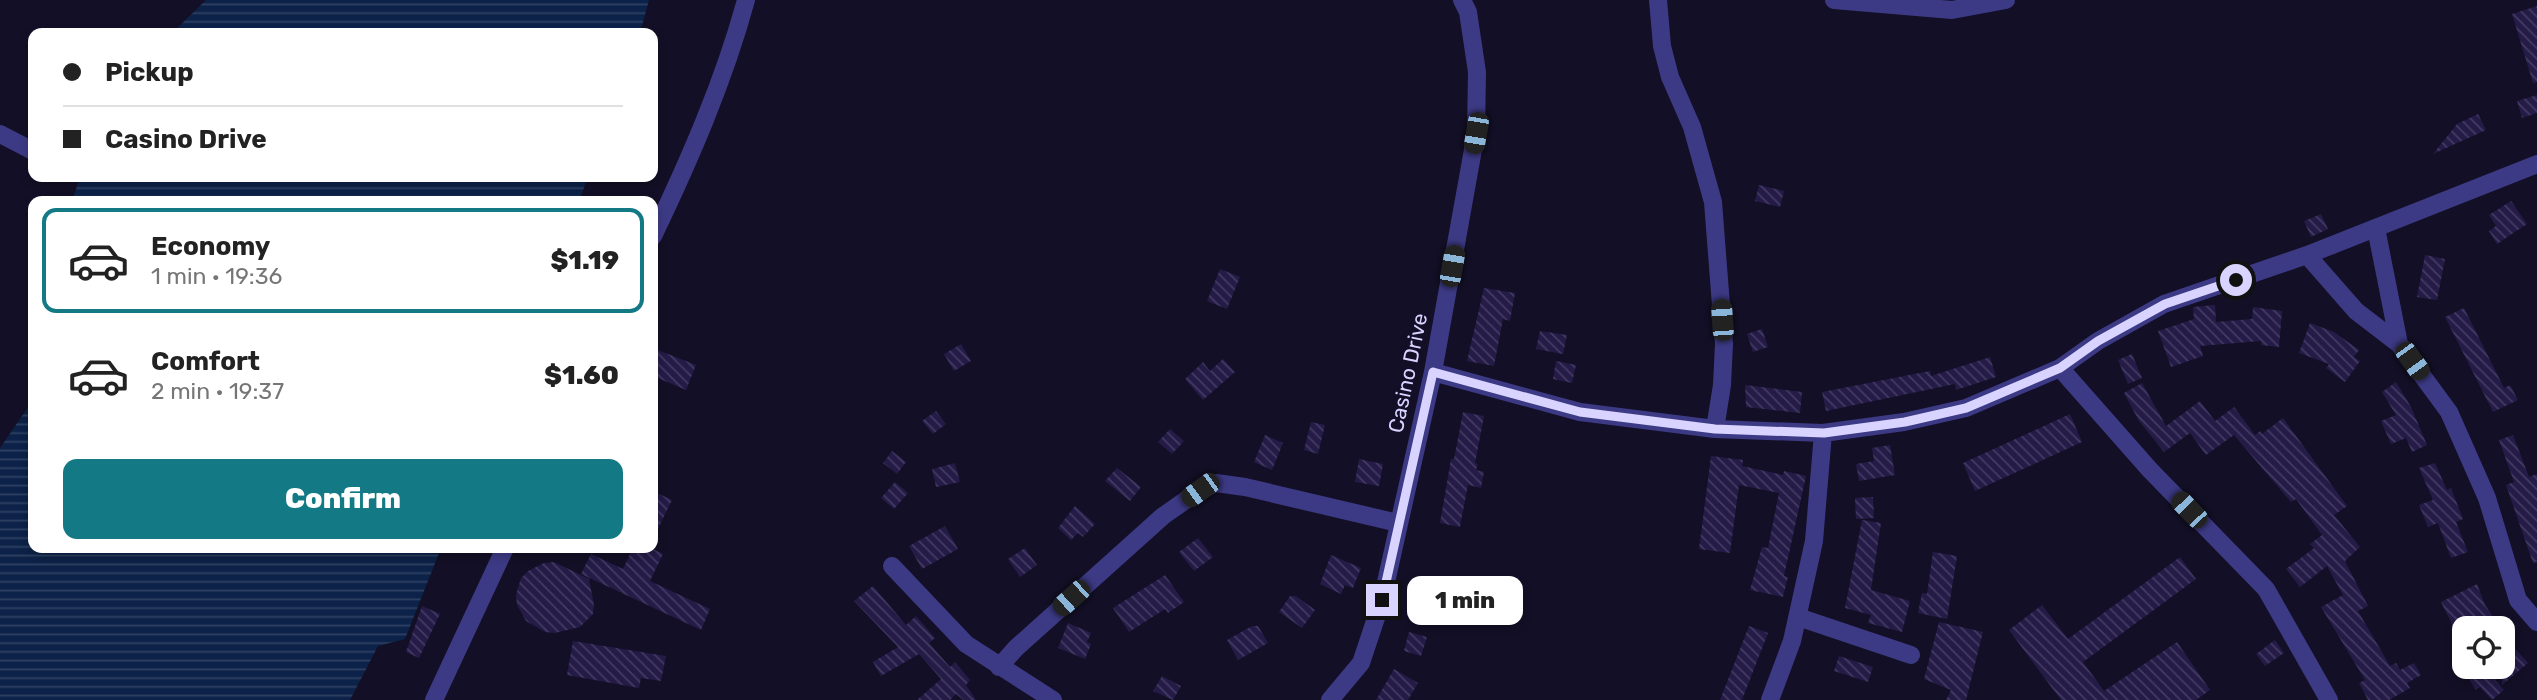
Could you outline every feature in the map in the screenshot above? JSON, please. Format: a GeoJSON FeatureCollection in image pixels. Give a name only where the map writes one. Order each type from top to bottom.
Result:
{"type":"FeatureCollection","features":[{"type":"Feature","properties":{"kind":"street"},"geometry":{"type":"LineString","coordinates":[[658,224],[699,130],[737,33],[746,0]]}},
{"type":"Feature","properties":{"kind":"street","name":"Casino Drive"},"geometry":{"type":"LineString","coordinates":[[1330,700],[1361,663],[1382,600],[1433,372],[1476,133],[1477,72],[1468,12],[1462,0]]}},
{"type":"Feature","properties":{"kind":"street"},"geometry":{"type":"LineString","coordinates":[[1658,0],[1662,46],[1670,77],[1692,127],[1713,202],[1724,344],[1715,429]]}},
{"type":"Feature","properties":{"kind":"street"},"geometry":{"type":"LineString","coordinates":[[1834,0],[1952,10],[2006,0]]}},
{"type":"Feature","properties":{"kind":"street"},"geometry":{"type":"LineString","coordinates":[[0,134],[28,149]]}},
{"type":"Feature","properties":{"kind":"street"},"geometry":{"type":"LineString","coordinates":[[1433,372],[1580,412],[1685,426],[1824,433],[1905,422],[1966,408],[2060,368],[2098,341],[2165,304],[2307,256],[2537,164]]}},
{"type":"Feature","properties":{"kind":"street"},"geometry":{"type":"LineString","coordinates":[[2376,228],[2399,344]]}},
{"type":"Feature","properties":{"kind":"street"},"geometry":{"type":"LineString","coordinates":[[2307,256],[2356,311],[2399,344],[2449,412],[2487,498],[2518,600],[2537,622]]}},
{"type":"Feature","properties":{"kind":"street"},"geometry":{"type":"LineString","coordinates":[[2060,368],[2150,470],[2266,589],[2329,700]]}},
{"type":"Feature","properties":{"kind":"street"},"geometry":{"type":"LineString","coordinates":[[1770,700],[1792,641],[1814,541],[1824,433]]}},
{"type":"Feature","properties":{"kind":"street"},"geometry":{"type":"LineString","coordinates":[[999,667],[1016,648],[1163,516],[1200,490],[1216,483],[1245,487],[1398,523]]}},
{"type":"Feature","properties":{"kind":"street"},"geometry":{"type":"LineString","coordinates":[[434,700],[503,553]]}},
{"type":"Feature","properties":{"kind":"street"},"geometry":{"type":"LineString","coordinates":[[892,566],[966,644],[1053,700]]}},
{"type":"Feature","properties":{"kind":"street"},"geometry":{"type":"LineString","coordinates":[[1798,617],[1911,655]]}},
{"type":"Feature","properties":{"kind":"water"},"geometry":{"type":"Polygon","coordinates":[[[206,0],[649,0],[641,28],[177,28],[206,0]]]}},
{"type":"Feature","properties":{"kind":"water"},"geometry":{"type":"Polygon","coordinates":[[[78,182],[586,182],[581,196],[74,196],[78,182]]]}},
{"type":"Feature","properties":{"kind":"water"},"geometry":{"type":"Polygon","coordinates":[[[28,407],[28,553],[439,553],[405,639],[378,646],[350,700],[0,700],[0,448],[28,407]]]}},
{"type":"Feature","properties":{"kind":"building"},"geometry":{"type":"Polygon","coordinates":[[[2537,6],[2537,82],[2533,83],[2512,14],[2537,6]]]}},
{"type":"Feature","properties":{"kind":"building"},"geometry":{"type":"Polygon","coordinates":[[[2537,95],[2537,113],[2522,118],[2517,101],[2537,95]]]}},
{"type":"Feature","properties":{"kind":"building"},"geometry":{"type":"Polygon","coordinates":[[[2478,114],[2486,130],[2433,154],[2457,124],[2478,114]]]}},
{"type":"Feature","properties":{"kind":"building"},"geometry":{"type":"Polygon","coordinates":[[[1759,185],[1784,191],[1780,207],[1755,201],[1759,185]]]}},
{"type":"Feature","properties":{"kind":"building"},"geometry":{"type":"Polygon","coordinates":[[[2511,201],[2527,224],[2497,244],[2489,231],[2496,226],[2489,215],[2511,201]]]}},
{"type":"Feature","properties":{"kind":"building"},"geometry":{"type":"Polygon","coordinates":[[[2321,214],[2328,229],[2311,237],[2304,221],[2321,214]]]}},
{"type":"Feature","properties":{"kind":"building"},"geometry":{"type":"Polygon","coordinates":[[[2425,255],[2445,259],[2437,300],[2417,297],[2425,255]]]}},
{"type":"Feature","properties":{"kind":"building"},"geometry":{"type":"Polygon","coordinates":[[[1220,269],[1240,277],[1227,309],[1207,301],[1220,269]]]}},
{"type":"Feature","properties":{"kind":"building"},"geometry":{"type":"Polygon","coordinates":[[[1484,288],[1515,293],[1510,321],[1503,319],[1494,366],[1467,361],[1484,288]]]}},
{"type":"Feature","properties":{"kind":"building"},"geometry":{"type":"Polygon","coordinates":[[[2215,305],[2216,322],[2252,319],[2253,307],[2282,311],[2279,347],[2261,345],[2261,341],[2200,346],[2203,356],[2171,367],[2158,331],[2194,319],[2193,307],[2215,305]]]}},
{"type":"Feature","properties":{"kind":"building"},"geometry":{"type":"Polygon","coordinates":[[[2464,308],[2504,388],[2510,385],[2518,400],[2493,412],[2445,317],[2464,308]]]}},
{"type":"Feature","properties":{"kind":"building"},"geometry":{"type":"Polygon","coordinates":[[[2310,323],[2334,332],[2359,350],[2354,357],[2360,361],[2345,382],[2326,368],[2329,364],[2299,353],[2310,323]]]}},
{"type":"Feature","properties":{"kind":"building"},"geometry":{"type":"Polygon","coordinates":[[[1762,329],[1768,347],[1753,352],[1747,334],[1762,329]]]}},
{"type":"Feature","properties":{"kind":"building"},"geometry":{"type":"Polygon","coordinates":[[[1540,331],[1567,335],[1563,354],[1536,349],[1540,331]]]}},
{"type":"Feature","properties":{"kind":"building"},"geometry":{"type":"Polygon","coordinates":[[[961,344],[971,361],[954,371],[944,354],[961,344]]]}},
{"type":"Feature","properties":{"kind":"building"},"geometry":{"type":"Polygon","coordinates":[[[658,350],[696,365],[686,390],[658,378],[658,350]]]}},
{"type":"Feature","properties":{"kind":"building"},"geometry":{"type":"Polygon","coordinates":[[[2132,354],[2142,378],[2128,384],[2118,360],[2132,354]]]}},
{"type":"Feature","properties":{"kind":"building"},"geometry":{"type":"Polygon","coordinates":[[[1990,357],[1996,377],[1956,390],[1955,384],[1826,411],[1822,392],[1930,371],[1931,376],[1990,357]]]}},
{"type":"Feature","properties":{"kind":"building"},"geometry":{"type":"Polygon","coordinates":[[[1223,359],[1235,372],[1203,400],[1185,379],[1203,362],[1210,371],[1223,359]]]}},
{"type":"Feature","properties":{"kind":"building"},"geometry":{"type":"Polygon","coordinates":[[[1556,361],[1576,365],[1572,383],[1553,379],[1556,361]]]}},
{"type":"Feature","properties":{"kind":"building"},"geometry":{"type":"Polygon","coordinates":[[[2396,382],[2411,407],[2427,445],[2412,452],[2406,438],[2391,444],[2381,421],[2396,415],[2382,392],[2396,382]]]}},
{"type":"Feature","properties":{"kind":"building"},"geometry":{"type":"Polygon","coordinates":[[[2142,383],[2166,426],[2200,401],[2215,421],[2234,407],[2255,435],[2260,431],[2262,434],[2283,418],[2347,506],[2334,515],[2360,547],[2345,561],[2368,606],[2358,611],[2390,666],[2396,663],[2400,670],[2414,663],[2421,675],[2407,683],[2410,688],[2389,700],[2368,700],[2359,683],[2365,680],[2321,607],[2343,595],[2327,566],[2300,587],[2286,569],[2314,548],[2310,544],[2322,535],[2296,499],[2291,502],[2234,435],[2206,455],[2190,433],[2164,452],[2139,421],[2124,393],[2142,383]]]}},
{"type":"Feature","properties":{"kind":"building"},"geometry":{"type":"Polygon","coordinates":[[[1745,385],[1802,392],[1800,413],[1746,407],[1745,385]]]}},
{"type":"Feature","properties":{"kind":"building"},"geometry":{"type":"Polygon","coordinates":[[[936,411],[946,424],[933,434],[922,421],[936,411]]]}},
{"type":"Feature","properties":{"kind":"building"},"geometry":{"type":"Polygon","coordinates":[[[1463,412],[1484,416],[1475,463],[1478,464],[1476,470],[1484,472],[1481,488],[1468,485],[1460,527],[1440,523],[1451,459],[1454,459],[1463,412]]]}},
{"type":"Feature","properties":{"kind":"building"},"geometry":{"type":"Polygon","coordinates":[[[2070,414],[2082,442],[1975,491],[1963,463],[2070,414]]]}},
{"type":"Feature","properties":{"kind":"building"},"geometry":{"type":"Polygon","coordinates":[[[1311,422],[1325,425],[1318,454],[1304,450],[1311,422]]]}},
{"type":"Feature","properties":{"kind":"building"},"geometry":{"type":"Polygon","coordinates":[[[1170,429],[1184,441],[1172,454],[1158,442],[1170,429]]]}},
{"type":"Feature","properties":{"kind":"building"},"geometry":{"type":"Polygon","coordinates":[[[1265,435],[1283,443],[1272,470],[1254,462],[1265,435]]]}},
{"type":"Feature","properties":{"kind":"building"},"geometry":{"type":"Polygon","coordinates":[[[2513,435],[2529,477],[2537,474],[2537,562],[2533,563],[2506,485],[2514,482],[2499,440],[2513,435]]]}},
{"type":"Feature","properties":{"kind":"building"},"geometry":{"type":"Polygon","coordinates":[[[1890,445],[1895,475],[1859,481],[1856,464],[1874,461],[1872,448],[1890,445]]]}},
{"type":"Feature","properties":{"kind":"building"},"geometry":{"type":"Polygon","coordinates":[[[892,451],[906,462],[897,474],[883,463],[892,451]]]}},
{"type":"Feature","properties":{"kind":"building"},"geometry":{"type":"Polygon","coordinates":[[[1711,456],[1743,460],[1742,466],[1783,475],[1784,471],[1806,476],[1784,576],[1788,577],[1783,597],[1750,590],[1762,547],[1768,548],[1779,493],[1739,485],[1730,553],[1699,549],[1711,456]]]}},
{"type":"Feature","properties":{"kind":"building"},"geometry":{"type":"Polygon","coordinates":[[[1359,459],[1383,464],[1379,486],[1355,482],[1359,459]]]}},
{"type":"Feature","properties":{"kind":"building"},"geometry":{"type":"Polygon","coordinates":[[[955,463],[960,482],[936,487],[932,469],[955,463]]]}},
{"type":"Feature","properties":{"kind":"building"},"geometry":{"type":"Polygon","coordinates":[[[2435,463],[2447,490],[2451,488],[2463,519],[2456,522],[2468,552],[2451,558],[2438,523],[2428,527],[2419,505],[2433,500],[2419,468],[2435,463]]]}},
{"type":"Feature","properties":{"kind":"building"},"geometry":{"type":"Polygon","coordinates":[[[1117,468],[1141,487],[1130,501],[1105,481],[1117,468]]]}},
{"type":"Feature","properties":{"kind":"building"},"geometry":{"type":"Polygon","coordinates":[[[895,482],[908,493],[894,509],[881,498],[895,482]]]}},
{"type":"Feature","properties":{"kind":"building"},"geometry":{"type":"Polygon","coordinates":[[[658,493],[672,500],[658,529],[658,493]]]}},
{"type":"Feature","properties":{"kind":"building"},"geometry":{"type":"Polygon","coordinates":[[[1873,497],[1874,518],[1856,519],[1855,498],[1873,497]]]}},
{"type":"Feature","properties":{"kind":"building"},"geometry":{"type":"Polygon","coordinates":[[[1075,506],[1095,524],[1083,537],[1078,533],[1071,540],[1058,528],[1075,506]]]}},
{"type":"Feature","properties":{"kind":"building"},"geometry":{"type":"Polygon","coordinates":[[[1862,520],[1881,523],[1871,590],[1910,601],[1902,632],[1868,623],[1871,615],[1845,608],[1862,520]]]}},
{"type":"Feature","properties":{"kind":"building"},"geometry":{"type":"Polygon","coordinates":[[[945,526],[958,549],[922,569],[909,546],[945,526]]]}},
{"type":"Feature","properties":{"kind":"building"},"geometry":{"type":"Polygon","coordinates":[[[1198,538],[1213,557],[1194,571],[1179,552],[1198,538]]]}},
{"type":"Feature","properties":{"kind":"building"},"geometry":{"type":"Polygon","coordinates":[[[1025,548],[1037,565],[1020,577],[1008,559],[1025,548]]]}},
{"type":"Feature","properties":{"kind":"building"},"geometry":{"type":"Polygon","coordinates":[[[658,552],[663,554],[650,581],[710,609],[701,630],[581,574],[591,554],[623,569],[631,553],[658,552]]]}},
{"type":"Feature","properties":{"kind":"building"},"geometry":{"type":"Polygon","coordinates":[[[1933,552],[1957,556],[1947,619],[1918,613],[1922,593],[1927,594],[1933,552]]]}},
{"type":"Feature","properties":{"kind":"building"},"geometry":{"type":"Polygon","coordinates":[[[1331,555],[1361,568],[1353,588],[1345,585],[1341,594],[1320,584],[1331,555]]]}},
{"type":"Feature","properties":{"kind":"building"},"geometry":{"type":"Polygon","coordinates":[[[2180,557],[2196,579],[2083,662],[2104,691],[2177,642],[2210,690],[2196,700],[2061,700],[2009,630],[2042,605],[2068,639],[2180,557]]]}},
{"type":"Feature","properties":{"kind":"building"},"geometry":{"type":"Polygon","coordinates":[[[554,562],[589,579],[594,605],[593,614],[580,627],[555,633],[545,632],[526,621],[517,605],[516,595],[521,578],[528,571],[544,563],[554,562]]]}},
{"type":"Feature","properties":{"kind":"building"},"geometry":{"type":"Polygon","coordinates":[[[1165,575],[1184,602],[1168,613],[1165,609],[1129,632],[1113,608],[1165,575]]]}},
{"type":"Feature","properties":{"kind":"building"},"geometry":{"type":"Polygon","coordinates":[[[2477,584],[2493,616],[2452,616],[2452,624],[2441,602],[2477,584]]]}},
{"type":"Feature","properties":{"kind":"building"},"geometry":{"type":"Polygon","coordinates":[[[873,586],[906,625],[916,616],[935,638],[929,643],[950,667],[955,662],[970,680],[966,685],[976,700],[963,700],[956,694],[950,700],[917,700],[941,679],[919,654],[881,676],[873,662],[898,647],[854,601],[873,586]]]}},
{"type":"Feature","properties":{"kind":"building"},"geometry":{"type":"Polygon","coordinates":[[[1491,587],[1509,592],[1500,625],[1480,620],[1491,587]]]}},
{"type":"Feature","properties":{"kind":"building"},"geometry":{"type":"Polygon","coordinates":[[[1290,596],[1296,596],[1315,610],[1302,628],[1279,612],[1290,596]]]}},
{"type":"Feature","properties":{"kind":"building"},"geometry":{"type":"Polygon","coordinates":[[[422,606],[440,614],[419,658],[406,652],[422,606]]]}},
{"type":"Feature","properties":{"kind":"building"},"geometry":{"type":"Polygon","coordinates":[[[1939,622],[1983,632],[1966,700],[1946,700],[1951,690],[1924,679],[1939,622]]]}},
{"type":"Feature","properties":{"kind":"building"},"geometry":{"type":"Polygon","coordinates":[[[1068,623],[1091,633],[1087,642],[1091,644],[1085,659],[1058,648],[1068,623]]]}},
{"type":"Feature","properties":{"kind":"building"},"geometry":{"type":"Polygon","coordinates":[[[1252,626],[1258,626],[1268,643],[1238,660],[1227,640],[1252,626]]]}},
{"type":"Feature","properties":{"kind":"building"},"geometry":{"type":"Polygon","coordinates":[[[1749,626],[1768,633],[1742,700],[1720,700],[1749,626]]]}},
{"type":"Feature","properties":{"kind":"building"},"geometry":{"type":"Polygon","coordinates":[[[1409,632],[1427,637],[1421,656],[1404,651],[1409,632]]]}},
{"type":"Feature","properties":{"kind":"building"},"geometry":{"type":"Polygon","coordinates":[[[2275,640],[2284,653],[2265,666],[2256,654],[2275,640]]]}},
{"type":"Feature","properties":{"kind":"building"},"geometry":{"type":"Polygon","coordinates":[[[573,641],[666,656],[661,681],[641,678],[639,688],[567,675],[573,641]]]}},
{"type":"Feature","properties":{"kind":"building"},"geometry":{"type":"Polygon","coordinates":[[[2515,648],[2528,663],[2515,674],[2515,648]]]}},
{"type":"Feature","properties":{"kind":"building"},"geometry":{"type":"Polygon","coordinates":[[[1839,656],[1873,667],[1868,682],[1834,671],[1839,656]]]}},
{"type":"Feature","properties":{"kind":"building"},"geometry":{"type":"Polygon","coordinates":[[[1394,669],[1418,683],[1408,700],[1376,700],[1394,669]]]}},
{"type":"Feature","properties":{"kind":"building"},"geometry":{"type":"Polygon","coordinates":[[[1162,676],[1181,686],[1173,700],[1153,691],[1162,676]]]}},
{"type":"Feature","properties":{"kind":"building"},"geometry":{"type":"Polygon","coordinates":[[[2469,679],[2494,679],[2504,690],[2492,700],[2480,687],[2476,690],[2469,679]]]}},
{"type":"Feature","properties":{"kind":"route"},"geometry":{"type":"LineString","coordinates":[[1382,600],[1433,372],[1580,412],[1715,429],[1824,433],[1905,422],[1966,408],[2060,368],[2098,341],[2165,304],[2236,280]]}}]}
